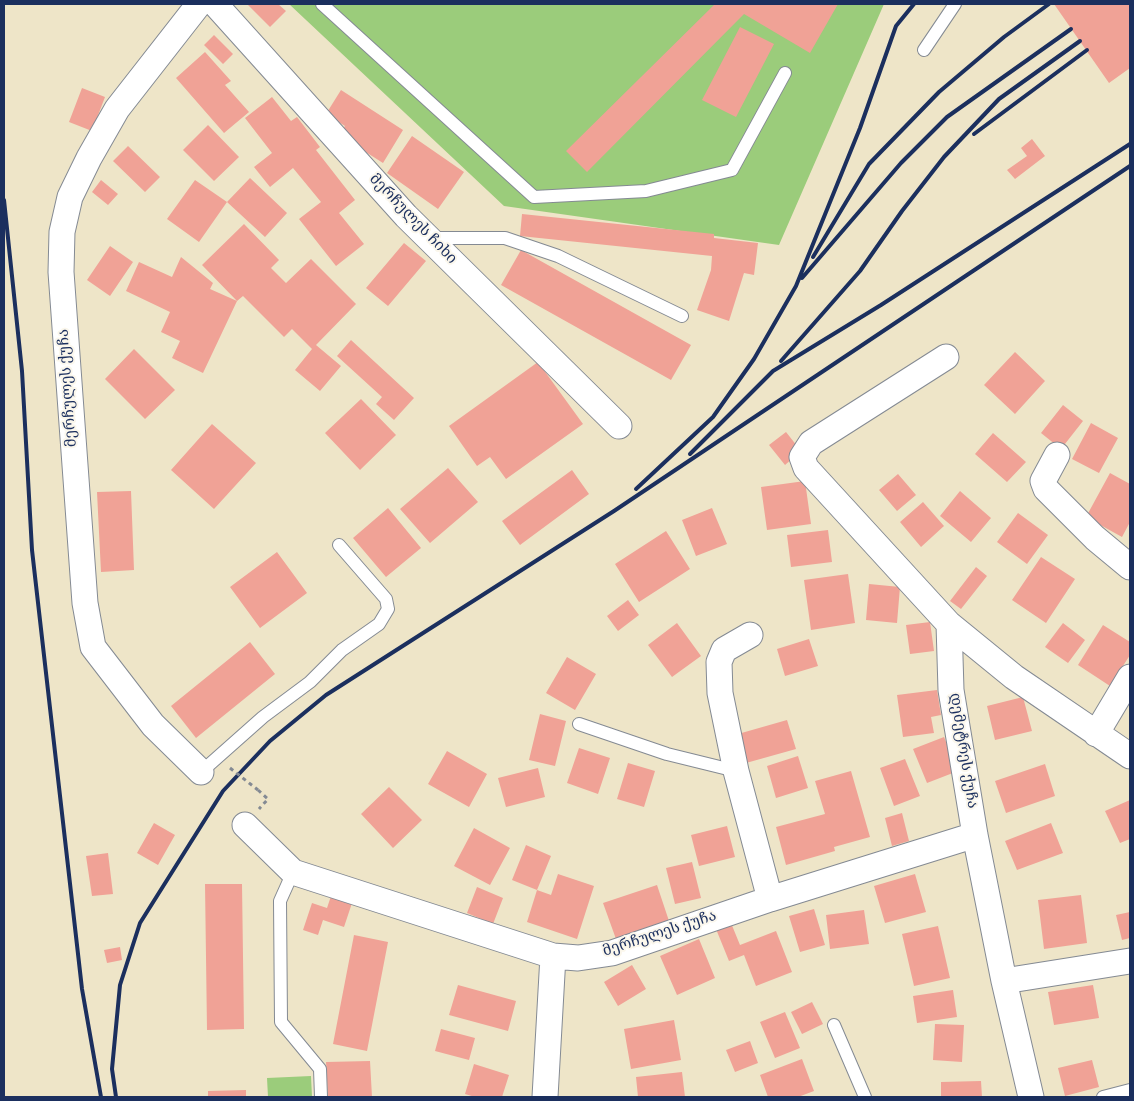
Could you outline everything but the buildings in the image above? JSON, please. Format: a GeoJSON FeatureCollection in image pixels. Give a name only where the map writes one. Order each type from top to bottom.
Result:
{"type":"FeatureCollection","features":[{"type":"Feature","properties":{"kind":"street","name":"მერჩულეს ქუჩა"},"geometry":{"type":"LineString","coordinates":[[199,4],[117,109],[89,158],[70,198],[62,232],[60,272],[85,602],[93,647],[153,725],[201,772]]}},
{"type":"Feature","properties":{"kind":"street","name":"მერჩულეს ჩიხი"},"geometry":{"type":"LineString","coordinates":[[215,4],[406,216],[619,426]]}},
{"type":"Feature","properties":{"kind":"street"},"geometry":{"type":"LineString","coordinates":[[946,357],[811,443],[802,457],[806,468],[949,624],[1014,677],[1130,756]]}},
{"type":"Feature","properties":{"kind":"street"},"geometry":{"type":"LineString","coordinates":[[1057,455],[1043,481],[1046,490],[1095,538],[1130,567]]}},
{"type":"Feature","properties":{"kind":"street","name":"დემეტრეს ქუჩა"},"geometry":{"type":"LineString","coordinates":[[949,624],[951,690],[975,835],[1004,981],[1031,1097]]}},
{"type":"Feature","properties":{"kind":"street"},"geometry":{"type":"LineString","coordinates":[[750,635],[724,650],[719,662],[720,693],[736,771],[770,899]]}},
{"type":"Feature","properties":{"kind":"street"},"geometry":{"type":"LineString","coordinates":[[1096,734],[1130,677]]}},
{"type":"Feature","properties":{"kind":"street","name":"მერჩულეს ქუჩა"},"geometry":{"type":"LineString","coordinates":[[251,818],[293,872],[554,956],[578,958],[612,954],[770,899],[975,835]]}},
{"type":"Feature","properties":{"kind":"street"},"geometry":{"type":"LineString","coordinates":[[545,1097],[554,956]]}},
{"type":"Feature","properties":{"kind":"street"},"geometry":{"type":"LineString","coordinates":[[1004,981],[1130,961]]}},
{"type":"Feature","properties":{"kind":"lane"},"geometry":{"type":"LineString","coordinates":[[322,4],[534,197],[646,190],[732,170],[785,72]]}},
{"type":"Feature","properties":{"kind":"lane"},"geometry":{"type":"LineString","coordinates":[[924,50],[955,4]]}},
{"type":"Feature","properties":{"kind":"lane"},"geometry":{"type":"LineString","coordinates":[[428,238],[505,238],[558,256],[682,316]]}},
{"type":"Feature","properties":{"kind":"lane"},"geometry":{"type":"LineString","coordinates":[[201,772],[263,717],[310,682],[342,650],[379,624],[388,609],[386,599],[339,545]]}},
{"type":"Feature","properties":{"kind":"lane"},"geometry":{"type":"LineString","coordinates":[[579,724],[667,754],[736,771]]}},
{"type":"Feature","properties":{"kind":"lane"},"geometry":{"type":"LineString","coordinates":[[293,872],[280,901],[281,1022],[320,1069],[321,1097]]}},
{"type":"Feature","properties":{"kind":"lane"},"geometry":{"type":"LineString","coordinates":[[834,1025],[865,1097]]}},
{"type":"Feature","properties":{"kind":"lane"},"geometry":{"type":"LineString","coordinates":[[1104,1097],[1130,1090]]}},
{"type":"Feature","properties":{"kind":"path"},"geometry":{"type":"LineString","coordinates":[[230,768],[268,799],[251,818]]}},
{"type":"Feature","properties":{"kind":"green space"},"geometry":{"type":"Polygon","coordinates":[[[289,4],[884,4],[779,245],[504,206],[289,4]]]}},
{"type":"Feature","properties":{"kind":"green space"},"geometry":{"type":"Polygon","coordinates":[[[311,1076],[312,1097],[268,1097],[267,1078],[311,1076]]]}},
{"type":"Feature","properties":{"kind":"railway"},"geometry":{"type":"LineString","coordinates":[[636,489],[713,417],[754,359],[796,286],[860,128],[896,26],[914,4]]}},
{"type":"Feature","properties":{"kind":"railway"},"geometry":{"type":"LineString","coordinates":[[813,257],[869,164],[939,92],[1004,37],[1049,4]]}},
{"type":"Feature","properties":{"kind":"railway"},"geometry":{"type":"LineString","coordinates":[[802,278],[901,163],[947,117],[1071,29]]}},
{"type":"Feature","properties":{"kind":"railway"},"geometry":{"type":"LineString","coordinates":[[781,361],[860,271],[902,211],[944,157],[999,99],[1080,41]]}},
{"type":"Feature","properties":{"kind":"railway"},"geometry":{"type":"LineString","coordinates":[[974,134],[1087,50]]}},
{"type":"Feature","properties":{"kind":"railway"},"geometry":{"type":"LineString","coordinates":[[690,454],[773,371],[881,305],[1130,144]]}},
{"type":"Feature","properties":{"kind":"railway"},"geometry":{"type":"LineString","coordinates":[[116,1097],[112,1069],[120,985],[140,923],[223,791],[270,741],[326,695],[614,511],[1130,166]]}},
{"type":"Feature","properties":{"kind":"railway"},"geometry":{"type":"LineString","coordinates":[[4,200],[22,371],[32,550],[82,989],[101,1097]]}}]}
